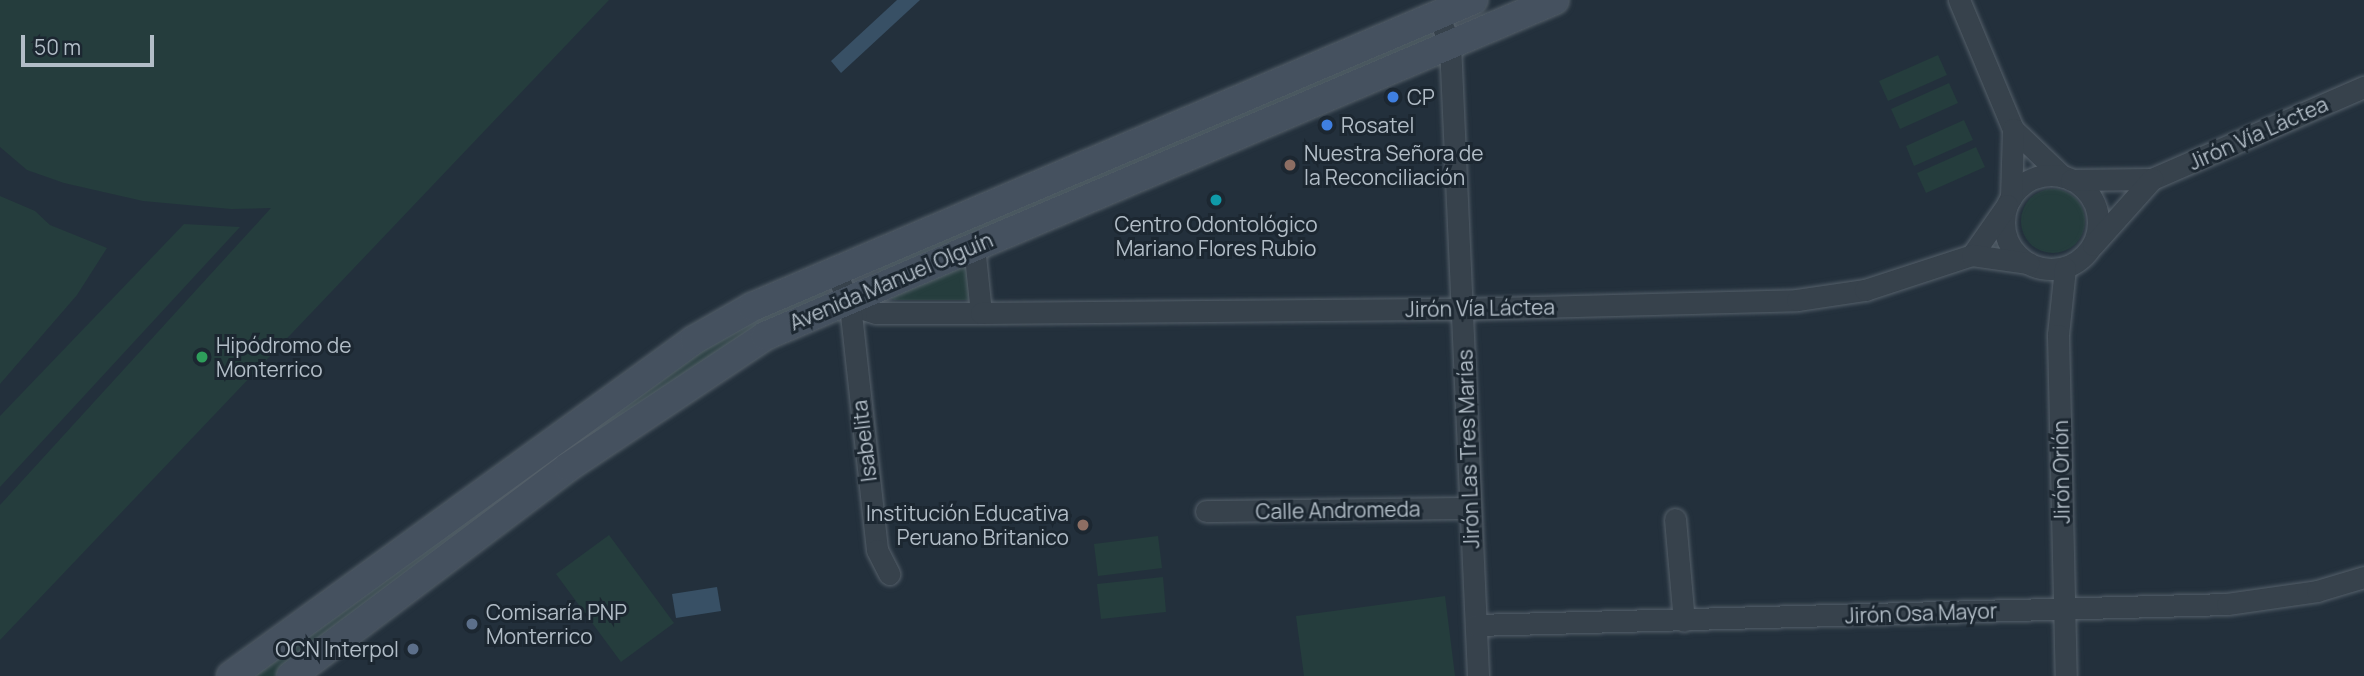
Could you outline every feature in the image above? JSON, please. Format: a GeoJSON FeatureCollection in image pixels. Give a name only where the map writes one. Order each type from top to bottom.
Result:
{"type":"FeatureCollection","features":[{"type":"Feature","properties":{"kind":"street","name":"Avenida Manuel Olguín"},"geometry":{"type":"LineString","coordinates":[[231,676],[704,334],[835,270],[1473,0]]}},
{"type":"Feature","properties":{"kind":"street","name":"Avenida Manuel Olguín"},"geometry":{"type":"LineString","coordinates":[[291,676],[568,467],[724,359],[765,336],[849,303],[974,246],[1555,0]]}},
{"type":"Feature","properties":{"kind":"street"},"geometry":{"type":"LineString","coordinates":[[1959,0],[2013,129],[2093,201],[2097,232],[2092,246],[2065,268],[2046,269],[2028,263],[2009,244],[2004,218],[2009,202],[2013,129]]}},
{"type":"Feature","properties":{"kind":"street","name":"Jirón Las Tres Marías"},"geometry":{"type":"LineString","coordinates":[[1438,15],[1450,44],[1478,676]]}},
{"type":"Feature","properties":{"kind":"street","name":"Jirón Vía Láctea"},"geometry":{"type":"LineString","coordinates":[[2067,178],[2152,179],[2364,87]]}},
{"type":"Feature","properties":{"kind":"street"},"geometry":{"type":"LineString","coordinates":[[1972,255],[2009,202],[2039,177],[2067,178]]}},
{"type":"Feature","properties":{"kind":"street","name":"Jirón Vía Láctea"},"geometry":{"type":"LineString","coordinates":[[2092,246],[2152,179]]}},
{"type":"Feature","properties":{"kind":"street"},"geometry":{"type":"LineString","coordinates":[[974,246],[981,313]]}},
{"type":"Feature","properties":{"kind":"street","name":"Jirón Vía Láctea"},"geometry":{"type":"LineString","coordinates":[[849,303],[876,313],[981,313],[1463,309],[1797,300],[1866,290],[1972,255],[2028,263]]}},
{"type":"Feature","properties":{"kind":"street","name":"Jirón Orión"},"geometry":{"type":"LineString","coordinates":[[2065,268],[2058,335],[2066,676]]}},
{"type":"Feature","properties":{"kind":"street","name":"Isabelita"},"geometry":{"type":"LineString","coordinates":[[835,270],[849,303],[877,550],[889,574]]}},
{"type":"Feature","properties":{"kind":"street"},"geometry":{"type":"LineString","coordinates":[[551,444],[568,467]]}},
{"type":"Feature","properties":{"kind":"street","name":"Calle Andromeda"},"geometry":{"type":"LineString","coordinates":[[1206,511],[1470,508]]}},
{"type":"Feature","properties":{"kind":"street"},"geometry":{"type":"LineString","coordinates":[[1675,519],[1684,621]]}},
{"type":"Feature","properties":{"kind":"street","name":"Jirón Osa Mayor"},"geometry":{"type":"LineString","coordinates":[[1476,625],[2227,604],[2317,592],[2364,576]]}},
{"type":"Feature","properties":{"kind":"green space","name":"Hipódromo de Monterrico"},"geometry":{"type":"Polygon","coordinates":[[[0,0],[609,0],[0,640],[0,505],[271,208],[231,209],[143,201],[64,183],[27,170],[0,147],[0,0]]]}},
{"type":"Feature","properties":{"kind":"green space"},"geometry":{"type":"Polygon","coordinates":[[[1428,25],[1433,42],[881,275],[876,262],[1428,25]]]}},
{"type":"Feature","properties":{"kind":"green space"},"geometry":{"type":"Polygon","coordinates":[[[1938,55],[1947,75],[1888,101],[1879,81],[1938,55]]]}},
{"type":"Feature","properties":{"kind":"green space"},"geometry":{"type":"Polygon","coordinates":[[[1949,83],[1958,103],[1900,129],[1891,109],[1949,83]]]}},
{"type":"Feature","properties":{"kind":"green space"},"geometry":{"type":"Polygon","coordinates":[[[1964,120],[1973,140],[1914,166],[1906,146],[1964,120]]]}},
{"type":"Feature","properties":{"kind":"green space"},"geometry":{"type":"Polygon","coordinates":[[[1976,147],[1985,167],[1926,193],[1917,173],[1976,147]]]}},
{"type":"Feature","properties":{"kind":"green space"},"geometry":{"type":"Polygon","coordinates":[[[2047,189],[2059,189],[2076,198],[2083,209],[2083,233],[2076,244],[2059,253],[2047,253],[2035,248],[2026,239],[2021,227],[2021,215],[2026,203],[2035,194],[2047,189]]]}},
{"type":"Feature","properties":{"kind":"green space"},"geometry":{"type":"Polygon","coordinates":[[[0,196],[35,211],[50,225],[107,248],[77,295],[0,384],[0,196]]]}},
{"type":"Feature","properties":{"kind":"green space"},"geometry":{"type":"Polygon","coordinates":[[[184,224],[240,227],[0,487],[0,416],[184,224]]]}},
{"type":"Feature","properties":{"kind":"green space"},"geometry":{"type":"Polygon","coordinates":[[[966,262],[970,300],[894,300],[889,296],[966,262]]]}},
{"type":"Feature","properties":{"kind":"green space"},"geometry":{"type":"Polygon","coordinates":[[[828,290],[821,301],[575,448],[568,441],[703,342],[828,290]]]}},
{"type":"Feature","properties":{"kind":"green space"},"geometry":{"type":"Polygon","coordinates":[[[545,457],[555,467],[275,676],[247,676],[545,457]]]}},
{"type":"Feature","properties":{"kind":"green space"},"geometry":{"type":"Polygon","coordinates":[[[609,535],[674,623],[621,662],[556,574],[609,535]]]}},
{"type":"Feature","properties":{"kind":"green space"},"geometry":{"type":"Polygon","coordinates":[[[1158,536],[1162,568],[1098,576],[1094,544],[1158,536]]]}},
{"type":"Feature","properties":{"kind":"green space"},"geometry":{"type":"Polygon","coordinates":[[[1163,577],[1166,612],[1101,619],[1097,584],[1163,577]]]}},
{"type":"Feature","properties":{"kind":"green space"},"geometry":{"type":"Polygon","coordinates":[[[1445,596],[1455,676],[1304,676],[1296,616],[1445,596]]]}},
{"type":"Feature","properties":{"kind":"water"},"geometry":{"type":"Polygon","coordinates":[[[897,0],[920,0],[841,73],[831,61],[897,0]]]}},
{"type":"Feature","properties":{"kind":"water"},"geometry":{"type":"Polygon","coordinates":[[[717,587],[721,611],[676,618],[672,594],[717,587]]]}},
{"type":"Feature","properties":{"kind":"place","name":"CP"},"geometry":{"type":"Point","coordinates":[1393,97]}},
{"type":"Feature","properties":{"kind":"place","name":"Rosatel"},"geometry":{"type":"Point","coordinates":[1327,125]}},
{"type":"Feature","properties":{"kind":"place","name":"Nuestra Señora de la Reconciliación"},"geometry":{"type":"Point","coordinates":[1290,165]}},
{"type":"Feature","properties":{"kind":"place","name":"Centro Odontológico Mariano Flores Rubio"},"geometry":{"type":"Point","coordinates":[1216,200]}},
{"type":"Feature","properties":{"kind":"place","name":"Hipódromo de Monterrico"},"geometry":{"type":"Point","coordinates":[202,357]}},
{"type":"Feature","properties":{"kind":"place","name":"Institución Educativa Peruano Britanico"},"geometry":{"type":"Point","coordinates":[1083,525]}},
{"type":"Feature","properties":{"kind":"place","name":"Comisaría PNP Monterrico"},"geometry":{"type":"Point","coordinates":[472,624]}},
{"type":"Feature","properties":{"kind":"place","name":"OCN Interpol"},"geometry":{"type":"Point","coordinates":[413,649]}}]}
